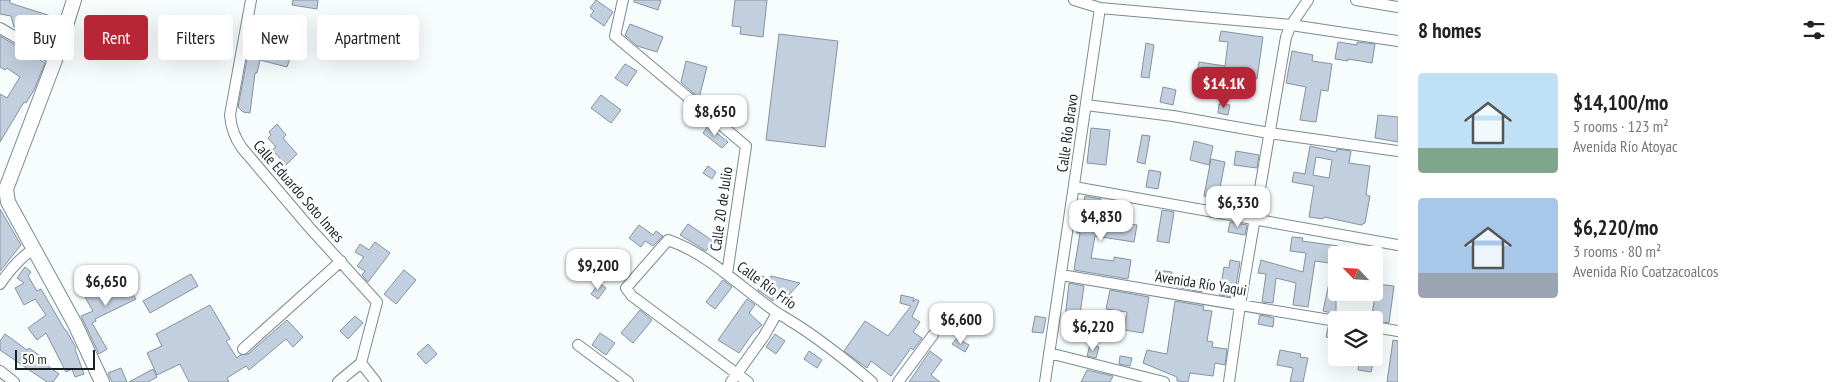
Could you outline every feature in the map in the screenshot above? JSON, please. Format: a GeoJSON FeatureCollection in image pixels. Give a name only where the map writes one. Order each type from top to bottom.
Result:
{"type":"FeatureCollection","features":[{"type":"Feature","properties":{"kind":"street"},"geometry":{"type":"LineString","coordinates":[[69,15],[74,0]]}},
{"type":"Feature","properties":{"kind":"street","name":"Calle Eduardo Soto Innes"},"geometry":{"type":"LineString","coordinates":[[250,0],[230,115],[231,128],[235,139],[242,148],[377,302],[361,363]]}},
{"type":"Feature","properties":{"kind":"street","name":"Calle 20 de Julio"},"geometry":{"type":"LineString","coordinates":[[623,0],[616,36],[746,146],[727,274]]}},
{"type":"Feature","properties":{"kind":"street"},"geometry":{"type":"LineString","coordinates":[[1074,0],[1100,8],[1291,25],[1398,41]]}},
{"type":"Feature","properties":{"kind":"street"},"geometry":{"type":"LineString","coordinates":[[1229,382],[1240,305],[1286,37],[1291,25],[1308,0]]}},
{"type":"Feature","properties":{"kind":"street"},"geometry":{"type":"LineString","coordinates":[[1356,0],[1398,7]]}},
{"type":"Feature","properties":{"kind":"street","name":"Calle Río Bravo"},"geometry":{"type":"LineString","coordinates":[[1045,382],[1100,8]]}},
{"type":"Feature","properties":{"kind":"street"},"geometry":{"type":"LineString","coordinates":[[0,28],[15,37]]}},
{"type":"Feature","properties":{"kind":"street"},"geometry":{"type":"LineString","coordinates":[[55,60],[3,190],[75,324],[102,382]]}},
{"type":"Feature","properties":{"kind":"street"},"geometry":{"type":"LineString","coordinates":[[1086,105],[1173,116],[1269,133],[1398,151]]}},
{"type":"Feature","properties":{"kind":"street"},"geometry":{"type":"LineString","coordinates":[[1074,186],[1398,245]]}},
{"type":"Feature","properties":{"kind":"street","name":"Calle Río Frío"},"geometry":{"type":"LineString","coordinates":[[737,373],[632,296],[626,288],[668,240],[683,245],[727,274],[777,313],[841,356],[872,382]]}},
{"type":"Feature","properties":{"kind":"street"},"geometry":{"type":"LineString","coordinates":[[0,284],[11,269],[34,249]]}},
{"type":"Feature","properties":{"kind":"street"},"geometry":{"type":"LineString","coordinates":[[243,349],[341,262]]}},
{"type":"Feature","properties":{"kind":"street","name":"Avenida Río Yaqui"},"geometry":{"type":"LineString","coordinates":[[1061,275],[1328,319]]}},
{"type":"Feature","properties":{"kind":"street"},"geometry":{"type":"LineString","coordinates":[[730,382],[764,336],[777,313]]}},
{"type":"Feature","properties":{"kind":"street"},"geometry":{"type":"LineString","coordinates":[[1383,328],[1398,331]]}},
{"type":"Feature","properties":{"kind":"street"},"geometry":{"type":"LineString","coordinates":[[898,382],[934,335]]}},
{"type":"Feature","properties":{"kind":"street"},"geometry":{"type":"LineString","coordinates":[[578,345],[628,382]]}},
{"type":"Feature","properties":{"kind":"street"},"geometry":{"type":"LineString","coordinates":[[1050,353],[1164,382]]}},
{"type":"Feature","properties":{"kind":"street"},"geometry":{"type":"LineString","coordinates":[[338,382],[361,363],[376,382]]}},
{"type":"Feature","properties":{"kind":"street"},"geometry":{"type":"LineString","coordinates":[[0,371],[14,382]]}},
{"type":"Feature","properties":{"kind":"street"},"geometry":{"type":"LineString","coordinates":[[737,373],[748,382]]}},
{"type":"Feature","properties":{"kind":"building"},"geometry":{"type":"Polygon","coordinates":[[[0,0],[10,0],[10,3],[48,15],[15,15],[15,27],[11,16],[0,14],[0,0]]]}},
{"type":"Feature","properties":{"kind":"building"},"geometry":{"type":"Polygon","coordinates":[[[293,0],[318,0],[317,9],[292,5],[293,0]]]}},
{"type":"Feature","properties":{"kind":"building"},"geometry":{"type":"Polygon","coordinates":[[[596,0],[613,12],[604,26],[590,16],[594,11],[590,8],[596,0]]]}},
{"type":"Feature","properties":{"kind":"building"},"geometry":{"type":"Polygon","coordinates":[[[634,0],[661,0],[658,10],[634,2],[634,0]]]}},
{"type":"Feature","properties":{"kind":"building"},"geometry":{"type":"Polygon","coordinates":[[[735,0],[767,0],[763,37],[740,34],[741,27],[732,26],[735,0]]]}},
{"type":"Feature","properties":{"kind":"building"},"geometry":{"type":"Polygon","coordinates":[[[630,24],[663,37],[657,52],[637,46],[625,35],[630,24]]]}},
{"type":"Feature","properties":{"kind":"building"},"geometry":{"type":"Polygon","coordinates":[[[1221,31],[1263,37],[1257,79],[1239,76],[1238,80],[1197,74],[1199,62],[1225,66],[1228,42],[1219,41],[1221,31]]]}},
{"type":"Feature","properties":{"kind":"building"},"geometry":{"type":"Polygon","coordinates":[[[779,34],[838,41],[825,147],[766,140],[779,34]]]}},
{"type":"Feature","properties":{"kind":"building"},"geometry":{"type":"Polygon","coordinates":[[[0,36],[15,45],[15,60],[40,60],[45,63],[34,90],[26,103],[24,102],[0,142],[0,94],[7,98],[20,77],[7,68],[5,70],[0,67],[0,36]]]}},
{"type":"Feature","properties":{"kind":"building"},"geometry":{"type":"Polygon","coordinates":[[[1338,42],[1357,45],[1357,42],[1375,44],[1372,63],[1335,59],[1338,42]]]}},
{"type":"Feature","properties":{"kind":"building"},"geometry":{"type":"Polygon","coordinates":[[[1146,43],[1154,45],[1149,78],[1141,77],[1146,43]]]}},
{"type":"Feature","properties":{"kind":"building"},"geometry":{"type":"Polygon","coordinates":[[[1292,51],[1313,55],[1312,61],[1332,64],[1328,91],[1321,90],[1316,122],[1300,120],[1306,87],[1286,83],[1292,51]]]}},
{"type":"Feature","properties":{"kind":"building"},"geometry":{"type":"Polygon","coordinates":[[[247,60],[260,60],[257,73],[255,73],[250,113],[243,112],[238,107],[247,60]]]}},
{"type":"Feature","properties":{"kind":"building"},"geometry":{"type":"Polygon","coordinates":[[[260,60],[290,60],[287,67],[260,60]]]}},
{"type":"Feature","properties":{"kind":"building"},"geometry":{"type":"Polygon","coordinates":[[[686,61],[707,67],[699,98],[681,82],[686,61]]]}},
{"type":"Feature","properties":{"kind":"building"},"geometry":{"type":"Polygon","coordinates":[[[625,64],[637,71],[627,86],[615,78],[625,64]]]}},
{"type":"Feature","properties":{"kind":"building"},"geometry":{"type":"Polygon","coordinates":[[[1163,87],[1176,90],[1173,105],[1160,102],[1163,87]]]}},
{"type":"Feature","properties":{"kind":"building"},"geometry":{"type":"Polygon","coordinates":[[[601,95],[621,110],[611,123],[591,108],[601,95]]]}},
{"type":"Feature","properties":{"kind":"building"},"geometry":{"type":"Polygon","coordinates":[[[1219,104],[1230,105],[1228,115],[1218,113],[1219,104]]]}},
{"type":"Feature","properties":{"kind":"building"},"geometry":{"type":"Polygon","coordinates":[[[1378,115],[1398,117],[1398,142],[1375,138],[1378,115]]]}},
{"type":"Feature","properties":{"kind":"building"},"geometry":{"type":"Polygon","coordinates":[[[277,124],[286,135],[283,138],[297,154],[286,165],[272,150],[276,147],[268,138],[271,135],[269,132],[277,124]]]}},
{"type":"Feature","properties":{"kind":"building"},"geometry":{"type":"Polygon","coordinates":[[[708,126],[728,142],[722,148],[703,133],[708,126]]]}},
{"type":"Feature","properties":{"kind":"building"},"geometry":{"type":"Polygon","coordinates":[[[1091,128],[1110,130],[1106,165],[1087,163],[1091,128]]]}},
{"type":"Feature","properties":{"kind":"building"},"geometry":{"type":"Polygon","coordinates":[[[1142,135],[1150,136],[1145,164],[1137,162],[1142,135]]]}},
{"type":"Feature","properties":{"kind":"building"},"geometry":{"type":"Polygon","coordinates":[[[1194,141],[1213,146],[1209,165],[1190,160],[1194,141]]]}},
{"type":"Feature","properties":{"kind":"building"},"geometry":{"type":"Polygon","coordinates":[[[1310,146],[1336,152],[1337,149],[1351,151],[1349,163],[1370,166],[1366,195],[1370,196],[1365,223],[1361,225],[1324,217],[1323,219],[1309,217],[1314,186],[1292,182],[1294,172],[1305,174],[1310,146]],[[1316,157],[1313,175],[1329,178],[1332,160],[1316,157]]]}},
{"type":"Feature","properties":{"kind":"building"},"geometry":{"type":"Polygon","coordinates":[[[1236,151],[1259,155],[1257,168],[1234,165],[1236,151]]]}},
{"type":"Feature","properties":{"kind":"building"},"geometry":{"type":"Polygon","coordinates":[[[1211,159],[1225,162],[1218,198],[1204,196],[1211,159]]]}},
{"type":"Feature","properties":{"kind":"building"},"geometry":{"type":"Polygon","coordinates":[[[708,166],[716,172],[712,179],[703,173],[708,166]]]}},
{"type":"Feature","properties":{"kind":"building"},"geometry":{"type":"Polygon","coordinates":[[[1149,170],[1161,172],[1158,189],[1146,187],[1149,170]]]}},
{"type":"Feature","properties":{"kind":"building"},"geometry":{"type":"Polygon","coordinates":[[[1085,196],[1101,199],[1096,219],[1137,225],[1134,242],[1095,236],[1091,258],[1114,261],[1114,257],[1131,260],[1128,279],[1074,270],[1080,233],[1077,233],[1078,218],[1080,219],[1085,196]]]}},
{"type":"Feature","properties":{"kind":"building"},"geometry":{"type":"Polygon","coordinates":[[[0,209],[21,245],[0,271],[0,209]]]}},
{"type":"Feature","properties":{"kind":"building"},"geometry":{"type":"Polygon","coordinates":[[[1162,210],[1174,212],[1169,243],[1157,241],[1162,210]]]}},
{"type":"Feature","properties":{"kind":"building"},"geometry":{"type":"Polygon","coordinates":[[[1230,222],[1247,225],[1245,235],[1228,232],[1230,222]]]}},
{"type":"Feature","properties":{"kind":"building"},"geometry":{"type":"Polygon","coordinates":[[[688,224],[713,241],[706,251],[680,235],[688,224]]]}},
{"type":"Feature","properties":{"kind":"building"},"geometry":{"type":"Polygon","coordinates":[[[639,225],[653,235],[656,231],[663,236],[653,246],[645,241],[641,247],[629,238],[639,225]]]}},
{"type":"Feature","properties":{"kind":"building"},"geometry":{"type":"Polygon","coordinates":[[[1292,237],[1303,238],[1302,241],[1338,246],[1328,246],[1328,263],[1315,261],[1308,307],[1293,305],[1296,283],[1276,278],[1273,303],[1262,302],[1266,274],[1258,273],[1261,260],[1303,272],[1306,253],[1290,251],[1292,237]]]}},
{"type":"Feature","properties":{"kind":"building"},"geometry":{"type":"Polygon","coordinates":[[[375,242],[390,253],[368,282],[362,275],[365,271],[357,266],[364,257],[355,252],[360,244],[369,250],[375,242]]]}},
{"type":"Feature","properties":{"kind":"building"},"geometry":{"type":"Polygon","coordinates":[[[1230,260],[1240,262],[1234,297],[1219,295],[1224,267],[1229,268],[1230,260]]]}},
{"type":"Feature","properties":{"kind":"building"},"geometry":{"type":"Polygon","coordinates":[[[25,267],[31,272],[28,276],[37,291],[41,289],[76,348],[84,374],[75,377],[72,369],[66,372],[46,333],[37,340],[28,328],[46,315],[35,299],[24,305],[15,288],[24,283],[17,278],[25,267]]]}},
{"type":"Feature","properties":{"kind":"building"},"geometry":{"type":"Polygon","coordinates":[[[404,270],[416,280],[396,304],[384,294],[404,270]]]}},
{"type":"Feature","properties":{"kind":"building"},"geometry":{"type":"Polygon","coordinates":[[[1156,270],[1172,272],[1171,283],[1155,281],[1156,270]]]}},
{"type":"Feature","properties":{"kind":"building"},"geometry":{"type":"Polygon","coordinates":[[[191,274],[198,286],[150,313],[143,301],[191,274]]]}},
{"type":"Feature","properties":{"kind":"building"},"geometry":{"type":"Polygon","coordinates":[[[761,276],[770,278],[771,276],[800,283],[786,298],[776,296],[773,301],[758,290],[761,276]]]}},
{"type":"Feature","properties":{"kind":"building"},"geometry":{"type":"Polygon","coordinates":[[[122,277],[136,299],[95,319],[96,321],[92,323],[107,349],[99,354],[81,316],[93,311],[85,297],[122,277]]]}},
{"type":"Feature","properties":{"kind":"building"},"geometry":{"type":"Polygon","coordinates":[[[1178,277],[1204,281],[1202,292],[1176,287],[1178,277]]]}},
{"type":"Feature","properties":{"kind":"building"},"geometry":{"type":"Polygon","coordinates":[[[723,280],[732,287],[715,309],[706,302],[723,280]]]}},
{"type":"Feature","properties":{"kind":"building"},"geometry":{"type":"Polygon","coordinates":[[[599,283],[606,288],[598,299],[591,294],[599,283]]]}},
{"type":"Feature","properties":{"kind":"building"},"geometry":{"type":"Polygon","coordinates":[[[1069,283],[1084,286],[1079,321],[1065,319],[1069,283]]]}},
{"type":"Feature","properties":{"kind":"building"},"geometry":{"type":"Polygon","coordinates":[[[1383,285],[1394,286],[1389,323],[1383,322],[1383,311],[1372,311],[1374,301],[1383,301],[1383,285]]]}},
{"type":"Feature","properties":{"kind":"building"},"geometry":{"type":"Polygon","coordinates":[[[1328,288],[1328,301],[1336,301],[1336,311],[1323,311],[1328,288]]]}},
{"type":"Feature","properties":{"kind":"building"},"geometry":{"type":"Polygon","coordinates":[[[1110,290],[1149,297],[1143,333],[1124,330],[1127,312],[1106,309],[1110,290]]]}},
{"type":"Feature","properties":{"kind":"building"},"geometry":{"type":"Polygon","coordinates":[[[901,295],[914,298],[913,302],[916,299],[919,301],[912,317],[920,322],[913,332],[922,338],[913,350],[911,348],[891,376],[871,361],[867,368],[844,351],[865,321],[888,336],[911,306],[900,303],[901,295]]]}},
{"type":"Feature","properties":{"kind":"building"},"geometry":{"type":"Polygon","coordinates":[[[747,299],[755,305],[749,313],[762,325],[753,333],[739,353],[718,340],[747,299]]]}},
{"type":"Feature","properties":{"kind":"building"},"geometry":{"type":"Polygon","coordinates":[[[1175,301],[1204,306],[1203,310],[1212,311],[1207,341],[1213,342],[1212,347],[1227,349],[1225,365],[1215,363],[1213,376],[1190,373],[1188,382],[1177,381],[1177,377],[1143,363],[1147,350],[1167,354],[1175,301]]]}},
{"type":"Feature","properties":{"kind":"building"},"geometry":{"type":"Polygon","coordinates":[[[210,305],[230,339],[226,341],[237,358],[240,355],[248,354],[287,320],[303,337],[293,347],[286,339],[249,370],[246,366],[227,378],[229,382],[189,382],[180,364],[157,375],[147,353],[162,346],[156,334],[210,305]]]}},
{"type":"Feature","properties":{"kind":"building"},"geometry":{"type":"Polygon","coordinates":[[[640,310],[652,320],[633,343],[621,333],[640,310]]]}},
{"type":"Feature","properties":{"kind":"building"},"geometry":{"type":"Polygon","coordinates":[[[1260,315],[1274,318],[1273,327],[1258,324],[1260,315]]]}},
{"type":"Feature","properties":{"kind":"building"},"geometry":{"type":"Polygon","coordinates":[[[355,316],[363,323],[348,339],[340,331],[355,316]]]}},
{"type":"Feature","properties":{"kind":"building"},"geometry":{"type":"Polygon","coordinates":[[[1035,316],[1046,318],[1043,333],[1032,332],[1035,316]]]}},
{"type":"Feature","properties":{"kind":"building"},"geometry":{"type":"Polygon","coordinates":[[[600,333],[615,343],[606,355],[592,345],[600,333]]]}},
{"type":"Feature","properties":{"kind":"building"},"geometry":{"type":"Polygon","coordinates":[[[5,334],[27,350],[29,348],[39,355],[37,358],[59,374],[53,382],[47,382],[0,350],[0,341],[5,334]]]}},
{"type":"Feature","properties":{"kind":"building"},"geometry":{"type":"Polygon","coordinates":[[[775,334],[785,341],[776,354],[766,347],[775,334]]]}},
{"type":"Feature","properties":{"kind":"building"},"geometry":{"type":"Polygon","coordinates":[[[957,338],[969,345],[965,352],[952,344],[957,338]]]}},
{"type":"Feature","properties":{"kind":"building"},"geometry":{"type":"Polygon","coordinates":[[[1393,340],[1398,341],[1398,382],[1387,382],[1393,340]]]}},
{"type":"Feature","properties":{"kind":"building"},"geometry":{"type":"Polygon","coordinates":[[[428,344],[437,354],[426,364],[417,354],[428,344]]]}},
{"type":"Feature","properties":{"kind":"building"},"geometry":{"type":"Polygon","coordinates":[[[1090,345],[1099,347],[1096,358],[1087,356],[1090,345]]]}},
{"type":"Feature","properties":{"kind":"building"},"geometry":{"type":"Polygon","coordinates":[[[1280,350],[1301,354],[1300,357],[1308,358],[1303,382],[1290,382],[1293,368],[1277,365],[1280,350]]]}},
{"type":"Feature","properties":{"kind":"building"},"geometry":{"type":"Polygon","coordinates":[[[809,351],[822,360],[817,368],[804,359],[809,351]]]}},
{"type":"Feature","properties":{"kind":"building"},"geometry":{"type":"Polygon","coordinates":[[[930,351],[942,360],[931,375],[940,382],[909,382],[930,351]]]}},
{"type":"Feature","properties":{"kind":"building"},"geometry":{"type":"Polygon","coordinates":[[[1120,356],[1132,358],[1130,366],[1119,364],[1120,356]]]}},
{"type":"Feature","properties":{"kind":"building"},"geometry":{"type":"Polygon","coordinates":[[[1359,366],[1372,366],[1371,372],[1358,370],[1359,366]]]}},
{"type":"Feature","properties":{"kind":"building"},"geometry":{"type":"Polygon","coordinates":[[[121,368],[127,382],[112,382],[108,373],[121,368]]]}},
{"type":"Feature","properties":{"kind":"building"},"geometry":{"type":"Polygon","coordinates":[[[153,369],[157,377],[148,382],[129,382],[153,369]]]}},
{"type":"Feature","properties":{"kind":"building"},"geometry":{"type":"Polygon","coordinates":[[[1087,370],[1113,376],[1110,382],[1081,382],[1087,370]]]}}]}
